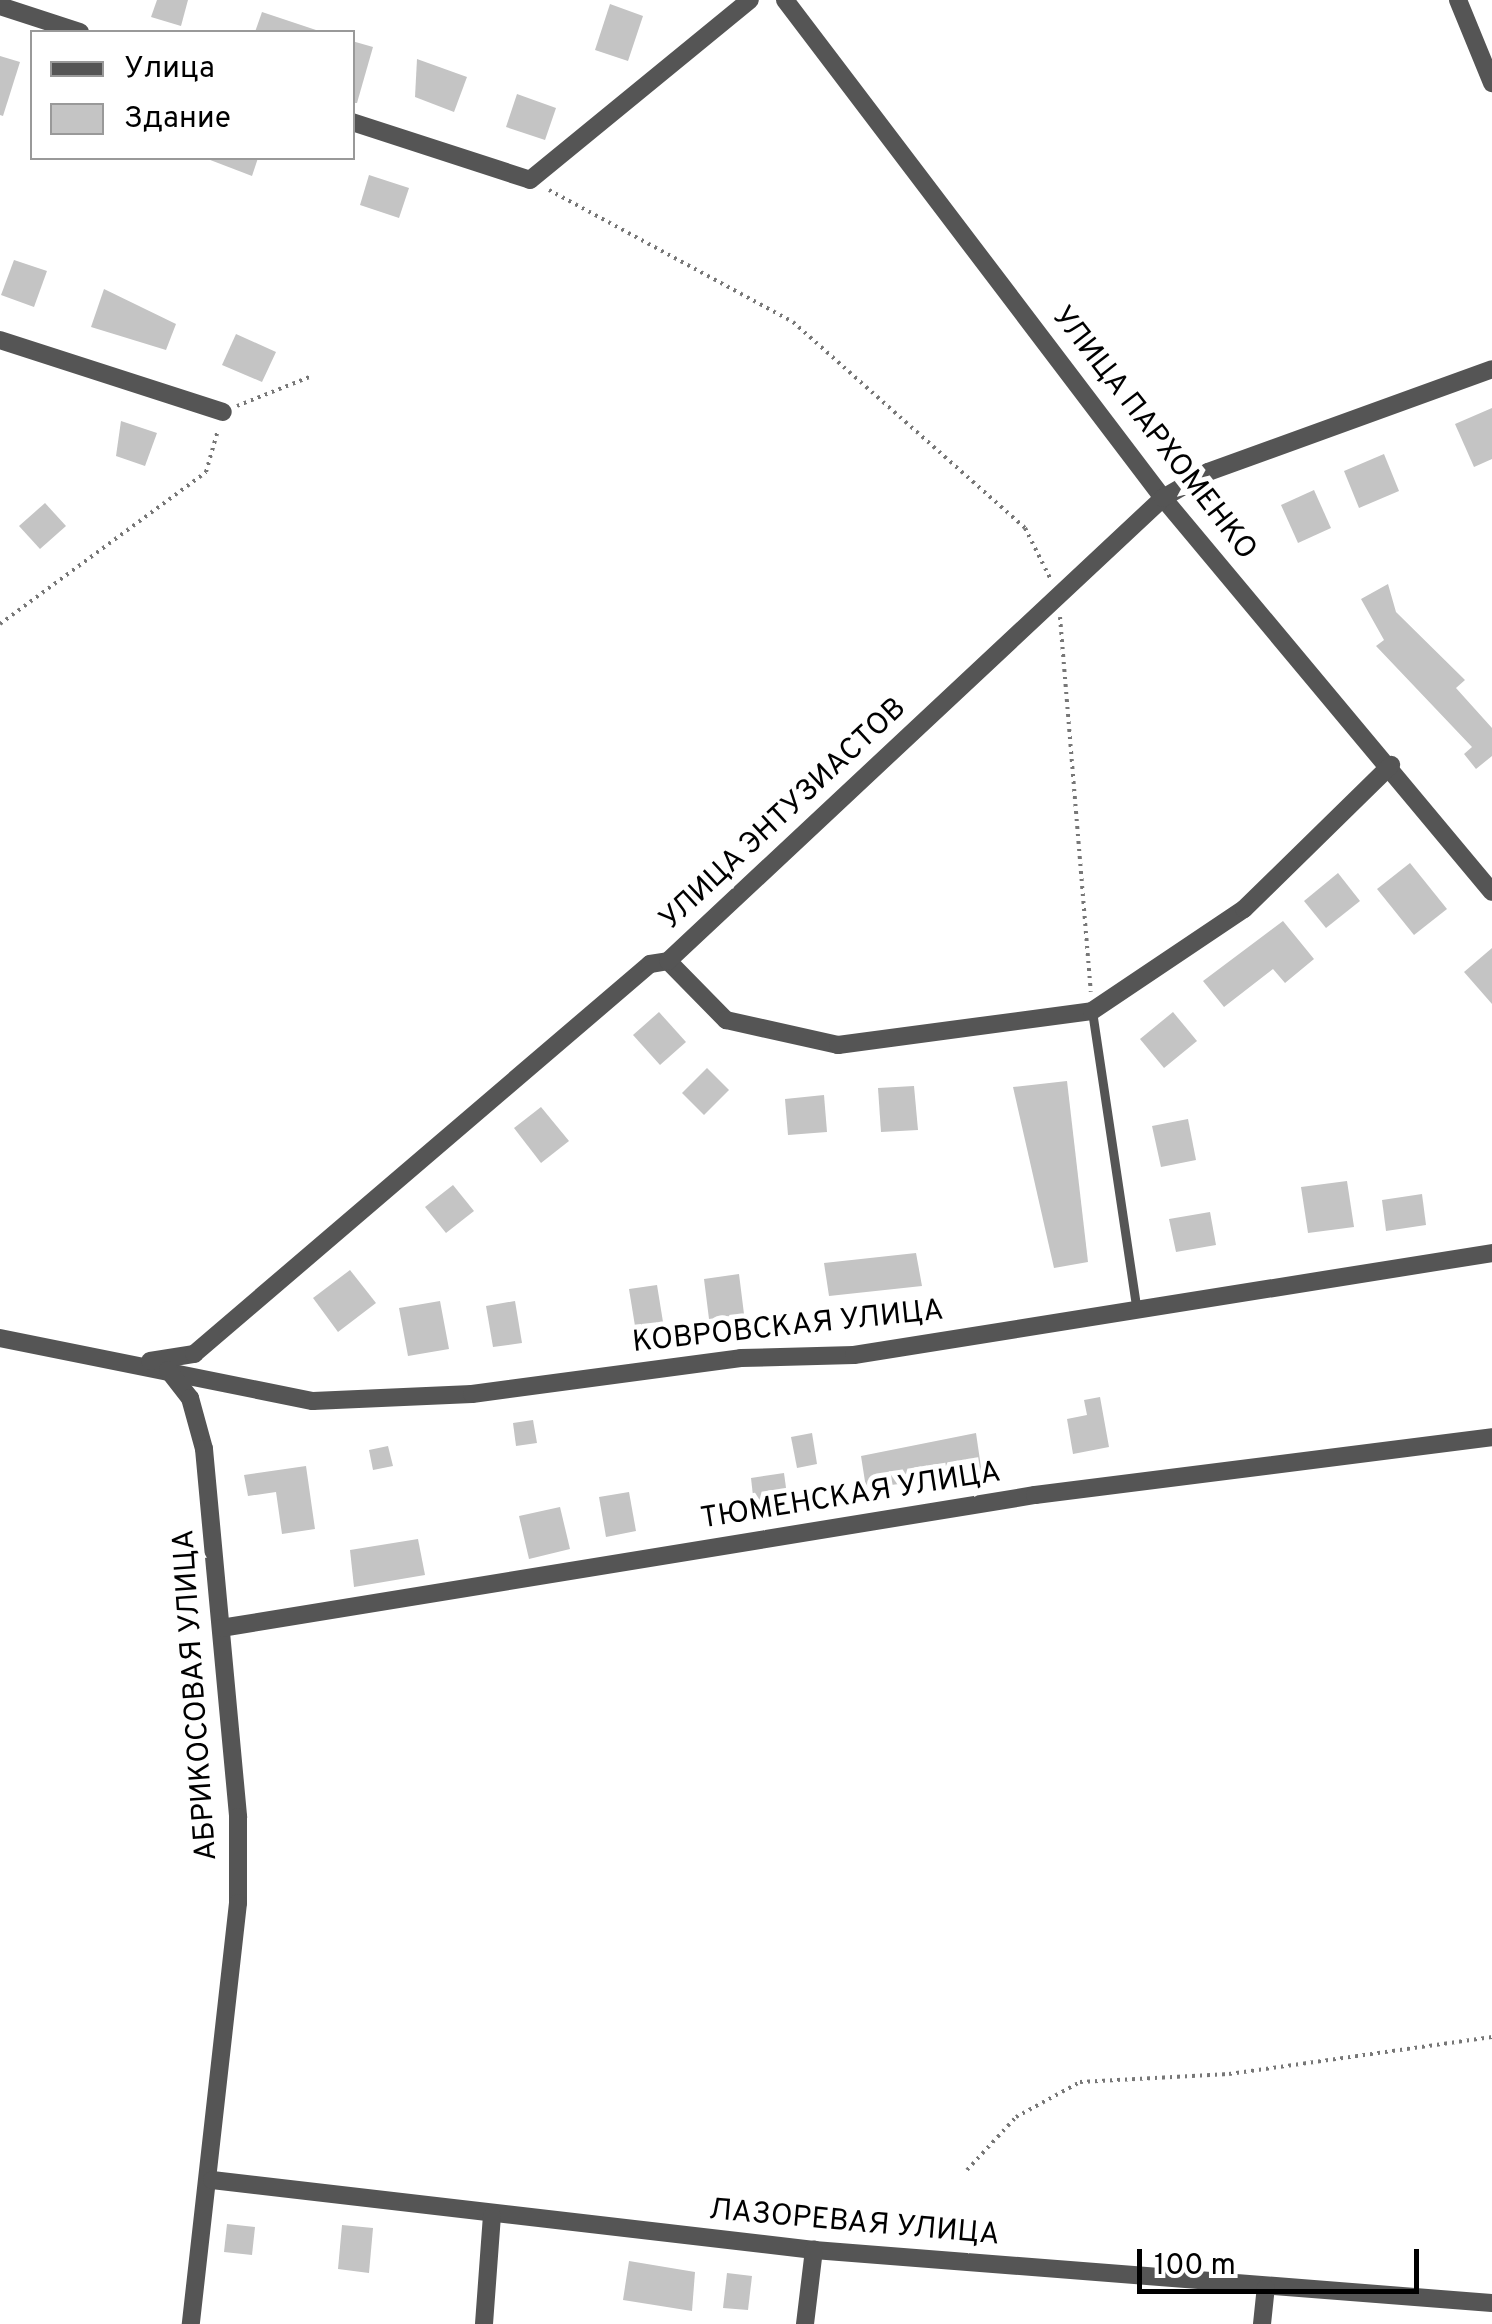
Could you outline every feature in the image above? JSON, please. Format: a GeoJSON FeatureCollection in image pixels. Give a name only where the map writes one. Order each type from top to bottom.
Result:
{"type":"FeatureCollection","features":[{"type":"Feature","properties":{"kind":"street"},"geometry":{"type":"LineString","coordinates":[[355,123],[530,180],[750,0]]}},
{"type":"Feature","properties":{"kind":"street","name":"УЛИЦА ПАРХОМЕНКО"},"geometry":{"type":"LineString","coordinates":[[785,0],[1163,498],[1391,765],[1492,892]]}},
{"type":"Feature","properties":{"kind":"street"},"geometry":{"type":"LineString","coordinates":[[1458,0],[1492,83]]}},
{"type":"Feature","properties":{"kind":"street"},"geometry":{"type":"LineString","coordinates":[[0,6],[74,30]]}},
{"type":"Feature","properties":{"kind":"street"},"geometry":{"type":"LineString","coordinates":[[0,340],[223,412]]}},
{"type":"Feature","properties":{"kind":"street","name":"УЛИЦА ЭНТУЗИАСТОВ"},"geometry":{"type":"LineString","coordinates":[[150,1361],[194,1354],[650,964],[668,961],[1163,498],[1208,472],[1492,369]]}},
{"type":"Feature","properties":{"kind":"street"},"geometry":{"type":"LineString","coordinates":[[668,961],[726,1020],[838,1045],[1092,1011],[1244,909],[1391,765]]}},
{"type":"Feature","properties":{"kind":"street","name":"КОВРОВСКАЯ УЛИЦА"},"geometry":{"type":"LineString","coordinates":[[150,1361],[168,1370],[313,1401],[472,1394],[741,1358],[854,1354],[1492,1253]]}},
{"type":"Feature","properties":{"kind":"street"},"geometry":{"type":"LineString","coordinates":[[0,1338],[150,1361]]}},
{"type":"Feature","properties":{"kind":"street","name":"АБРИКОСОВАЯ УЛИЦА"},"geometry":{"type":"LineString","coordinates":[[168,1370],[201,1433],[221,1628],[238,1903],[212,2180],[192,2324]]}},
{"type":"Feature","properties":{"kind":"street","name":"ТЮМЕНСКАЯ УЛИЦА"},"geometry":{"type":"LineString","coordinates":[[221,1628],[1035,1495],[1492,1437]]}},
{"type":"Feature","properties":{"kind":"street","name":"ЛАЗОРЕВАЯ УЛИЦА"},"geometry":{"type":"LineString","coordinates":[[212,2180],[492,2216],[814,2250],[1492,2304]]}},
{"type":"Feature","properties":{"kind":"street"},"geometry":{"type":"LineString","coordinates":[[484,2324],[492,2216]]}},
{"type":"Feature","properties":{"kind":"street"},"geometry":{"type":"LineString","coordinates":[[805,2324],[814,2250]]}},
{"type":"Feature","properties":{"kind":"street"},"geometry":{"type":"LineString","coordinates":[[1262,2324],[1266,2288]]}},
{"type":"Feature","properties":{"kind":"lane"},"geometry":{"type":"LineString","coordinates":[[1092,1011],[1136,1307]]}},
{"type":"Feature","properties":{"kind":"path"},"geometry":{"type":"LineString","coordinates":[[530,180],[793,322],[1025,528],[1058,596],[1092,1011]]}},
{"type":"Feature","properties":{"kind":"path"},"geometry":{"type":"LineString","coordinates":[[0,624],[206,472],[223,412],[312,376]]}},
{"type":"Feature","properties":{"kind":"path"},"geometry":{"type":"LineString","coordinates":[[967,2170],[1016,2118],[1080,2082],[1248,2072],[1492,2037]]}},
{"type":"Feature","properties":{"kind":"building"},"geometry":{"type":"Polygon","coordinates":[[[157,0],[188,0],[181,26],[151,17],[157,0]]]}},
{"type":"Feature","properties":{"kind":"building"},"geometry":{"type":"Polygon","coordinates":[[[610,4],[643,16],[628,61],[595,50],[610,4]]]}},
{"type":"Feature","properties":{"kind":"building"},"geometry":{"type":"Polygon","coordinates":[[[262,12],[316,30],[256,30],[262,12]]]}},
{"type":"Feature","properties":{"kind":"building"},"geometry":{"type":"Polygon","coordinates":[[[355,42],[373,47],[355,103],[355,42]]]}},
{"type":"Feature","properties":{"kind":"building"},"geometry":{"type":"Polygon","coordinates":[[[0,56],[20,62],[3,116],[0,115],[0,56]]]}},
{"type":"Feature","properties":{"kind":"building"},"geometry":{"type":"Polygon","coordinates":[[[417,59],[467,77],[454,112],[415,97],[417,59]]]}},
{"type":"Feature","properties":{"kind":"building"},"geometry":{"type":"Polygon","coordinates":[[[517,94],[556,108],[545,140],[506,127],[517,94]]]}},
{"type":"Feature","properties":{"kind":"building"},"geometry":{"type":"Polygon","coordinates":[[[210,160],[257,160],[252,176],[210,160]]]}},
{"type":"Feature","properties":{"kind":"building"},"geometry":{"type":"Polygon","coordinates":[[[369,175],[409,188],[399,218],[360,205],[369,175]]]}},
{"type":"Feature","properties":{"kind":"building"},"geometry":{"type":"Polygon","coordinates":[[[14,260],[47,271],[34,307],[1,295],[14,260]]]}},
{"type":"Feature","properties":{"kind":"building"},"geometry":{"type":"Polygon","coordinates":[[[104,289],[176,324],[166,350],[91,327],[104,289]]]}},
{"type":"Feature","properties":{"kind":"building"},"geometry":{"type":"Polygon","coordinates":[[[236,334],[276,352],[262,382],[222,365],[236,334]]]}},
{"type":"Feature","properties":{"kind":"building"},"geometry":{"type":"Polygon","coordinates":[[[1492,408],[1492,459],[1474,467],[1455,424],[1492,408]]]}},
{"type":"Feature","properties":{"kind":"building"},"geometry":{"type":"Polygon","coordinates":[[[121,421],[157,433],[145,466],[116,456],[121,421]]]}},
{"type":"Feature","properties":{"kind":"building"},"geometry":{"type":"Polygon","coordinates":[[[1384,454],[1399,491],[1359,508],[1344,471],[1384,454]]]}},
{"type":"Feature","properties":{"kind":"building"},"geometry":{"type":"Polygon","coordinates":[[[1314,490],[1331,528],[1298,543],[1281,505],[1314,490]]]}},
{"type":"Feature","properties":{"kind":"building"},"geometry":{"type":"Polygon","coordinates":[[[45,503],[66,526],[40,549],[19,526],[45,503]]]}},
{"type":"Feature","properties":{"kind":"building"},"geometry":{"type":"Polygon","coordinates":[[[1388,584],[1396,612],[1465,680],[1456,688],[1492,728],[1492,756],[1476,769],[1464,754],[1472,747],[1376,646],[1384,640],[1361,599],[1388,584]]]}},
{"type":"Feature","properties":{"kind":"building"},"geometry":{"type":"Polygon","coordinates":[[[1410,863],[1447,909],[1414,935],[1377,889],[1410,863]]]}},
{"type":"Feature","properties":{"kind":"building"},"geometry":{"type":"Polygon","coordinates":[[[1338,873],[1360,901],[1326,928],[1304,901],[1338,873]]]}},
{"type":"Feature","properties":{"kind":"building"},"geometry":{"type":"Polygon","coordinates":[[[1283,921],[1314,959],[1285,983],[1273,969],[1224,1007],[1203,981],[1283,921]]]}},
{"type":"Feature","properties":{"kind":"building"},"geometry":{"type":"Polygon","coordinates":[[[1492,948],[1492,1004],[1464,972],[1492,948]]]}},
{"type":"Feature","properties":{"kind":"building"},"geometry":{"type":"Polygon","coordinates":[[[659,1012],[686,1042],[660,1065],[633,1035],[659,1012]]]}},
{"type":"Feature","properties":{"kind":"building"},"geometry":{"type":"Polygon","coordinates":[[[1173,1012],[1197,1041],[1164,1068],[1140,1039],[1173,1012]]]}},
{"type":"Feature","properties":{"kind":"building"},"geometry":{"type":"Polygon","coordinates":[[[707,1068],[729,1090],[704,1115],[682,1093],[707,1068]]]}},
{"type":"Feature","properties":{"kind":"building"},"geometry":{"type":"Polygon","coordinates":[[[1067,1081],[1088,1262],[1054,1268],[1013,1087],[1067,1081]]]}},
{"type":"Feature","properties":{"kind":"building"},"geometry":{"type":"Polygon","coordinates":[[[914,1086],[918,1130],[881,1132],[878,1088],[914,1086]]]}},
{"type":"Feature","properties":{"kind":"building"},"geometry":{"type":"Polygon","coordinates":[[[824,1095],[827,1132],[788,1135],[785,1099],[824,1095]]]}},
{"type":"Feature","properties":{"kind":"building"},"geometry":{"type":"Polygon","coordinates":[[[541,1107],[569,1141],[541,1163],[514,1128],[541,1107]]]}},
{"type":"Feature","properties":{"kind":"building"},"geometry":{"type":"Polygon","coordinates":[[[1188,1119],[1196,1160],[1161,1167],[1152,1126],[1188,1119]]]}},
{"type":"Feature","properties":{"kind":"building"},"geometry":{"type":"Polygon","coordinates":[[[1347,1181],[1354,1227],[1308,1233],[1301,1187],[1347,1181]]]}},
{"type":"Feature","properties":{"kind":"building"},"geometry":{"type":"Polygon","coordinates":[[[453,1185],[474,1211],[446,1233],[425,1207],[453,1185]]]}},
{"type":"Feature","properties":{"kind":"building"},"geometry":{"type":"Polygon","coordinates":[[[1422,1194],[1426,1225],[1386,1231],[1382,1200],[1422,1194]]]}},
{"type":"Feature","properties":{"kind":"building"},"geometry":{"type":"Polygon","coordinates":[[[1210,1212],[1216,1245],[1176,1252],[1169,1219],[1210,1212]]]}},
{"type":"Feature","properties":{"kind":"building"},"geometry":{"type":"Polygon","coordinates":[[[916,1253],[922,1286],[829,1296],[824,1263],[916,1253]]]}},
{"type":"Feature","properties":{"kind":"building"},"geometry":{"type":"Polygon","coordinates":[[[350,1270],[376,1303],[338,1332],[313,1298],[350,1270]]]}},
{"type":"Feature","properties":{"kind":"building"},"geometry":{"type":"Polygon","coordinates":[[[739,1274],[744,1314],[709,1319],[704,1279],[739,1274]]]}},
{"type":"Feature","properties":{"kind":"building"},"geometry":{"type":"Polygon","coordinates":[[[657,1285],[663,1322],[635,1326],[629,1289],[657,1285]]]}},
{"type":"Feature","properties":{"kind":"building"},"geometry":{"type":"Polygon","coordinates":[[[440,1301],[449,1349],[408,1356],[399,1308],[440,1301]]]}},
{"type":"Feature","properties":{"kind":"building"},"geometry":{"type":"Polygon","coordinates":[[[515,1301],[522,1343],[493,1347],[486,1306],[515,1301]]]}},
{"type":"Feature","properties":{"kind":"building"},"geometry":{"type":"Polygon","coordinates":[[[1100,1397],[1109,1447],[1073,1454],[1067,1419],[1087,1415],[1084,1400],[1100,1397]]]}},
{"type":"Feature","properties":{"kind":"building"},"geometry":{"type":"Polygon","coordinates":[[[533,1420],[537,1443],[516,1446],[513,1423],[533,1420]]]}},
{"type":"Feature","properties":{"kind":"building"},"geometry":{"type":"Polygon","coordinates":[[[812,1433],[817,1464],[797,1468],[791,1437],[812,1433]]]}},
{"type":"Feature","properties":{"kind":"building"},"geometry":{"type":"Polygon","coordinates":[[[976,1433],[982,1474],[866,1488],[861,1456],[976,1433]]]}},
{"type":"Feature","properties":{"kind":"building"},"geometry":{"type":"Polygon","coordinates":[[[388,1446],[393,1466],[373,1470],[369,1450],[388,1446]]]}},
{"type":"Feature","properties":{"kind":"building"},"geometry":{"type":"Polygon","coordinates":[[[306,1466],[315,1529],[282,1534],[276,1492],[248,1496],[244,1475],[306,1466]]]}},
{"type":"Feature","properties":{"kind":"building"},"geometry":{"type":"Polygon","coordinates":[[[784,1473],[789,1510],[755,1514],[751,1478],[784,1473]]]}},
{"type":"Feature","properties":{"kind":"building"},"geometry":{"type":"Polygon","coordinates":[[[629,1492],[636,1531],[606,1537],[599,1497],[629,1492]]]}},
{"type":"Feature","properties":{"kind":"building"},"geometry":{"type":"Polygon","coordinates":[[[560,1507],[570,1549],[529,1559],[519,1516],[560,1507]]]}},
{"type":"Feature","properties":{"kind":"building"},"geometry":{"type":"Polygon","coordinates":[[[418,1539],[425,1575],[354,1587],[350,1550],[418,1539]]]}},
{"type":"Feature","properties":{"kind":"building"},"geometry":{"type":"Polygon","coordinates":[[[227,2224],[255,2227],[252,2255],[224,2252],[227,2224]]]}},
{"type":"Feature","properties":{"kind":"building"},"geometry":{"type":"Polygon","coordinates":[[[342,2225],[373,2228],[369,2273],[338,2269],[342,2225]]]}},
{"type":"Feature","properties":{"kind":"building"},"geometry":{"type":"Polygon","coordinates":[[[629,2261],[695,2272],[692,2311],[623,2300],[629,2261]]]}},
{"type":"Feature","properties":{"kind":"building"},"geometry":{"type":"Polygon","coordinates":[[[727,2273],[752,2276],[748,2310],[723,2308],[727,2273]]]}}]}
